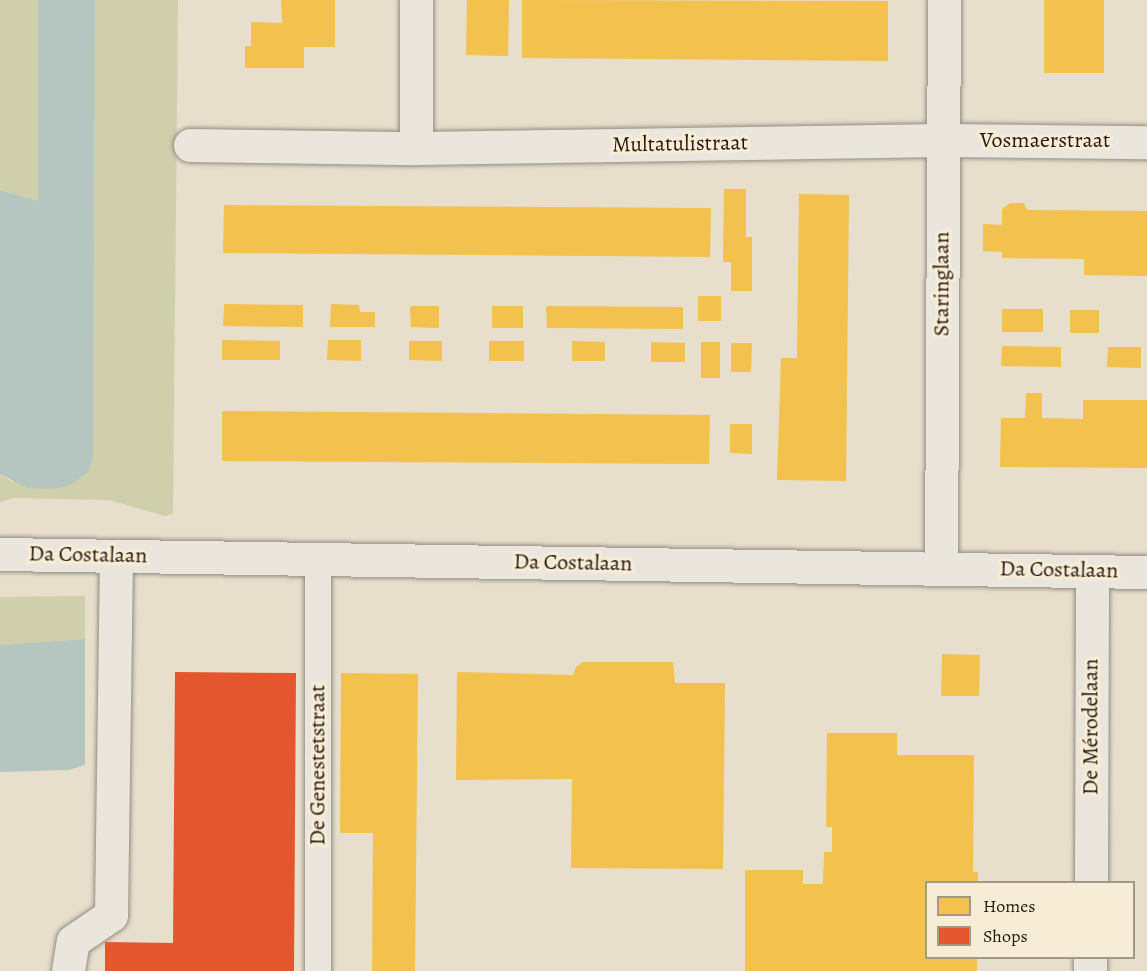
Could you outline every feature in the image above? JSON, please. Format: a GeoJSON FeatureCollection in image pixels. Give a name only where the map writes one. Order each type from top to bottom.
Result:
{"type":"FeatureCollection","features":[{"type":"Feature","properties":{"kind":"street"},"geometry":{"type":"LineString","coordinates":[[416,0],[416,148]]}},
{"type":"Feature","properties":{"kind":"street","name":"Staringlaan"},"geometry":{"type":"LineString","coordinates":[[941,568],[944,0]]}},
{"type":"Feature","properties":{"kind":"street","name":"Multatulistraat"},"geometry":{"type":"LineString","coordinates":[[190,145],[416,148],[943,140]]}},
{"type":"Feature","properties":{"kind":"street","name":"Vosmaerstraat"},"geometry":{"type":"LineString","coordinates":[[943,140],[1147,142]]}},
{"type":"Feature","properties":{"kind":"street","name":"Da Costalaan"},"geometry":{"type":"LineString","coordinates":[[0,554],[1147,572]]}},
{"type":"Feature","properties":{"kind":"street"},"geometry":{"type":"LineString","coordinates":[[68,971],[73,941],[111,915],[116,556]]}},
{"type":"Feature","properties":{"kind":"street","name":"De Mérodelaan"},"geometry":{"type":"LineString","coordinates":[[1091,881],[1092,571]]}},
{"type":"Feature","properties":{"kind":"lane","name":"De Genestetstraat"},"geometry":{"type":"LineString","coordinates":[[318,560],[318,971]]}},
{"type":"Feature","properties":{"kind":"green space"},"geometry":{"type":"Polygon","coordinates":[[[0,0],[38,0],[38,201],[0,190],[0,0]]]}},
{"type":"Feature","properties":{"kind":"green space"},"geometry":{"type":"Polygon","coordinates":[[[95,0],[178,0],[173,514],[165,516],[109,500],[14,498],[0,502],[0,474],[12,482],[93,457],[95,0]]]}},
{"type":"Feature","properties":{"kind":"green space"},"geometry":{"type":"Polygon","coordinates":[[[85,596],[85,639],[0,645],[0,597],[85,596]]]}},
{"type":"Feature","properties":{"kind":"shaded area"},"geometry":{"type":"Polygon","coordinates":[[[38,0],[95,0],[93,457],[88,472],[73,483],[55,489],[27,488],[0,474],[0,190],[38,201],[38,0]]]}},
{"type":"Feature","properties":{"kind":"shaded area"},"geometry":{"type":"Polygon","coordinates":[[[85,639],[85,765],[68,770],[0,772],[0,645],[85,639]]]}},
{"type":"Feature","properties":{"kind":"building: Homes"},"geometry":{"type":"Polygon","coordinates":[[[281,0],[335,0],[335,47],[304,47],[304,68],[245,68],[245,46],[251,46],[251,22],[282,23],[281,0]]]}},
{"type":"Feature","properties":{"kind":"building: Homes"},"geometry":{"type":"Polygon","coordinates":[[[467,0],[509,0],[508,56],[466,55],[467,0]]]}},
{"type":"Feature","properties":{"kind":"building: Homes"},"geometry":{"type":"Polygon","coordinates":[[[522,0],[888,1],[888,61],[522,58],[522,0]]]}},
{"type":"Feature","properties":{"kind":"building: Homes"},"geometry":{"type":"Polygon","coordinates":[[[1044,0],[1104,0],[1104,73],[1044,73],[1044,0]]]}},
{"type":"Feature","properties":{"kind":"building: Homes"},"geometry":{"type":"Polygon","coordinates":[[[724,189],[746,189],[746,237],[752,237],[752,291],[731,291],[731,262],[723,262],[724,189]]]}},
{"type":"Feature","properties":{"kind":"building: Homes"},"geometry":{"type":"Polygon","coordinates":[[[799,194],[849,195],[846,481],[777,480],[781,358],[797,358],[799,194]]]}},
{"type":"Feature","properties":{"kind":"building: Homes"},"geometry":{"type":"Polygon","coordinates":[[[1010,203],[1024,203],[1027,210],[1147,211],[1147,276],[1084,275],[1084,259],[1002,258],[1002,252],[983,251],[983,224],[1002,225],[1002,209],[1010,203]]]}},
{"type":"Feature","properties":{"kind":"building: Homes"},"geometry":{"type":"Polygon","coordinates":[[[224,205],[711,208],[710,257],[223,253],[224,205]]]}},
{"type":"Feature","properties":{"kind":"building: Homes"},"geometry":{"type":"Polygon","coordinates":[[[698,296],[721,296],[721,321],[698,321],[698,296]]]}},
{"type":"Feature","properties":{"kind":"building: Homes"},"geometry":{"type":"Polygon","coordinates":[[[224,304],[303,305],[303,327],[223,326],[224,304]]]}},
{"type":"Feature","properties":{"kind":"building: Homes"},"geometry":{"type":"Polygon","coordinates":[[[331,304],[359,305],[360,312],[375,312],[375,327],[330,327],[331,304]]]}},
{"type":"Feature","properties":{"kind":"building: Homes"},"geometry":{"type":"Polygon","coordinates":[[[410,306],[439,306],[439,328],[411,327],[410,306]]]}},
{"type":"Feature","properties":{"kind":"building: Homes"},"geometry":{"type":"Polygon","coordinates":[[[492,306],[523,306],[523,328],[492,328],[492,306]]]}},
{"type":"Feature","properties":{"kind":"building: Homes"},"geometry":{"type":"Polygon","coordinates":[[[546,306],[683,307],[683,329],[547,328],[546,306]]]}},
{"type":"Feature","properties":{"kind":"building: Homes"},"geometry":{"type":"Polygon","coordinates":[[[1002,309],[1043,309],[1043,332],[1002,332],[1002,309]]]}},
{"type":"Feature","properties":{"kind":"building: Homes"},"geometry":{"type":"Polygon","coordinates":[[[1070,310],[1099,310],[1099,333],[1070,333],[1070,310]]]}},
{"type":"Feature","properties":{"kind":"building: Homes"},"geometry":{"type":"Polygon","coordinates":[[[222,340],[280,341],[280,360],[222,360],[222,340]]]}},
{"type":"Feature","properties":{"kind":"building: Homes"},"geometry":{"type":"Polygon","coordinates":[[[328,340],[361,340],[361,361],[327,360],[328,340]]]}},
{"type":"Feature","properties":{"kind":"building: Homes"},"geometry":{"type":"Polygon","coordinates":[[[409,341],[442,341],[442,361],[409,360],[409,341]]]}},
{"type":"Feature","properties":{"kind":"building: Homes"},"geometry":{"type":"Polygon","coordinates":[[[489,341],[524,341],[524,361],[489,361],[489,341]]]}},
{"type":"Feature","properties":{"kind":"building: Homes"},"geometry":{"type":"Polygon","coordinates":[[[572,341],[605,342],[605,361],[572,361],[572,341]]]}},
{"type":"Feature","properties":{"kind":"building: Homes"},"geometry":{"type":"Polygon","coordinates":[[[651,342],[685,343],[685,362],[651,362],[651,342]]]}},
{"type":"Feature","properties":{"kind":"building: Homes"},"geometry":{"type":"Polygon","coordinates":[[[701,342],[720,342],[720,378],[701,378],[701,342]]]}},
{"type":"Feature","properties":{"kind":"building: Homes"},"geometry":{"type":"Polygon","coordinates":[[[731,343],[752,343],[751,372],[731,372],[731,343]]]}},
{"type":"Feature","properties":{"kind":"building: Homes"},"geometry":{"type":"Polygon","coordinates":[[[1002,346],[1061,347],[1061,367],[1001,366],[1002,346]]]}},
{"type":"Feature","properties":{"kind":"building: Homes"},"geometry":{"type":"Polygon","coordinates":[[[1108,347],[1141,347],[1141,368],[1107,367],[1108,347]]]}},
{"type":"Feature","properties":{"kind":"building: Homes"},"geometry":{"type":"Polygon","coordinates":[[[1026,393],[1042,393],[1042,418],[1083,419],[1083,400],[1147,400],[1147,468],[1000,467],[1001,418],[1025,418],[1026,393]]]}},
{"type":"Feature","properties":{"kind":"building: Homes"},"geometry":{"type":"Polygon","coordinates":[[[222,411],[710,415],[709,464],[222,461],[222,411]]]}},
{"type":"Feature","properties":{"kind":"building: Homes"},"geometry":{"type":"Polygon","coordinates":[[[730,424],[752,424],[752,454],[730,453],[730,424]]]}},
{"type":"Feature","properties":{"kind":"building: Homes"},"geometry":{"type":"Polygon","coordinates":[[[942,654],[980,655],[979,696],[941,696],[942,654]]]}},
{"type":"Feature","properties":{"kind":"building: Homes"},"geometry":{"type":"Polygon","coordinates":[[[583,662],[673,662],[675,683],[725,683],[723,869],[571,868],[572,779],[456,780],[457,672],[573,675],[576,667],[583,662]]]}},
{"type":"Feature","properties":{"kind":"building: Homes"},"geometry":{"type":"Polygon","coordinates":[[[341,673],[418,674],[415,971],[372,971],[373,833],[340,833],[341,673]]]}},
{"type":"Feature","properties":{"kind":"building: Homes"},"geometry":{"type":"Polygon","coordinates":[[[827,733],[897,733],[897,755],[974,755],[973,872],[978,872],[978,881],[925,881],[925,959],[977,959],[977,971],[745,971],[745,870],[803,870],[803,884],[823,884],[824,852],[832,852],[832,827],[826,827],[827,733]]]}},
{"type":"Feature","properties":{"kind":"building: Shops"},"geometry":{"type":"Polygon","coordinates":[[[175,672],[296,673],[294,971],[105,971],[105,942],[173,943],[175,672]]]}}]}
